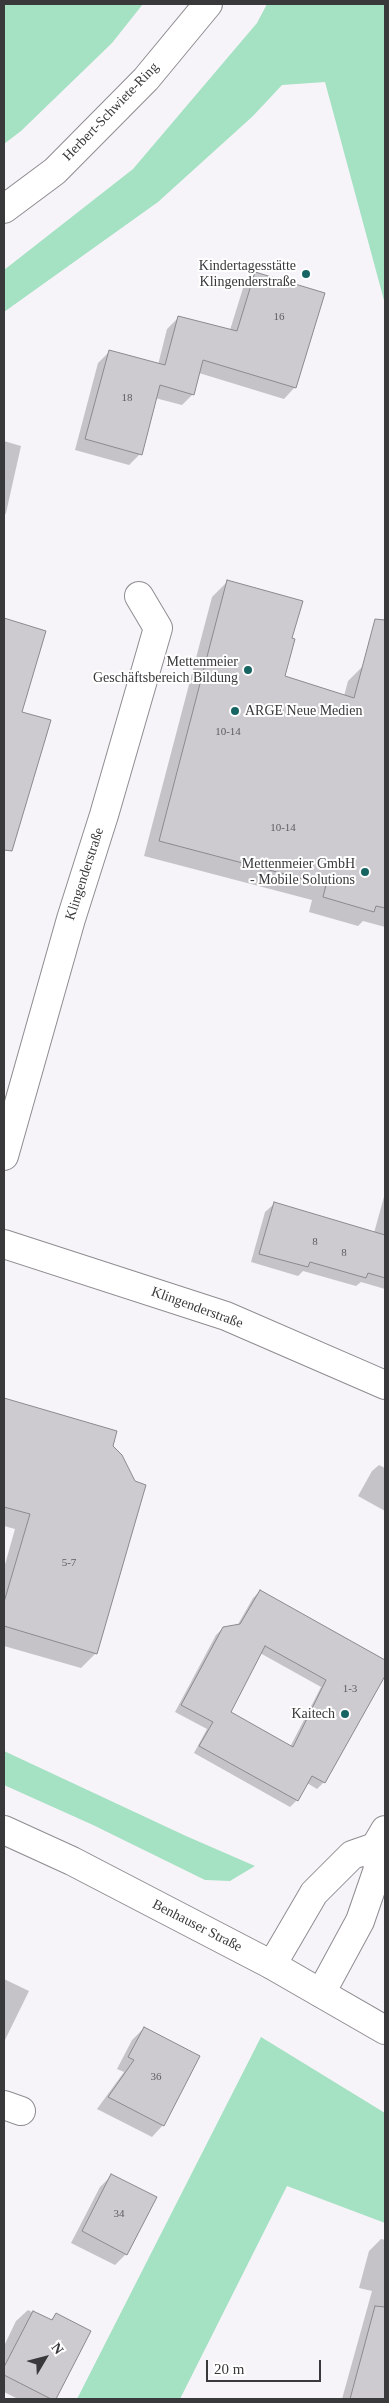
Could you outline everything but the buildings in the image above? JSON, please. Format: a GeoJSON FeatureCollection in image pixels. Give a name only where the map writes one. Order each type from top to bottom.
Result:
{"type":"FeatureCollection","features":[{"type":"Feature","properties":{"kind":"street","name":"Herbert-Schwiete-Ring"},"geometry":{"type":"LineString","coordinates":[[4,210],[56,171],[146,79],[208,4]]}},
{"type":"Feature","properties":{"kind":"street","name":"Klingenderstraße"},"geometry":{"type":"LineString","coordinates":[[4,1156],[68,929],[104,815],[158,628],[140,596]]}},
{"type":"Feature","properties":{"kind":"street","name":"Klingenderstraße"},"geometry":{"type":"LineString","coordinates":[[4,1244],[226,1316],[385,1385]]}},
{"type":"Feature","properties":{"kind":"street","name":"Benhauser Straße"},"geometry":{"type":"LineString","coordinates":[[4,1830],[72,1862],[272,1965],[385,2030]]}},
{"type":"Feature","properties":{"kind":"street"},"geometry":{"type":"LineString","coordinates":[[272,1965],[314,1893],[352,1856],[380,1838]]}},
{"type":"Feature","properties":{"kind":"street"},"geometry":{"type":"LineString","coordinates":[[321,1993],[360,1921],[378,1869],[380,1838]]}},
{"type":"Feature","properties":{"kind":"green space"},"geometry":{"type":"Polygon","coordinates":[[[4,4],[143,4],[112,43],[21,131],[4,144],[4,4]]]}},
{"type":"Feature","properties":{"kind":"green space"},"geometry":{"type":"Polygon","coordinates":[[[267,4],[385,4],[385,304],[325,82],[282,85],[253,116],[158,202],[4,312],[4,270],[133,169],[257,23],[267,4]]]}},
{"type":"Feature","properties":{"kind":"green space"},"geometry":{"type":"Polygon","coordinates":[[[4,1751],[255,1866],[230,1881],[205,1880],[93,1825],[4,1785],[4,1751]]]}},
{"type":"Feature","properties":{"kind":"green space"},"geometry":{"type":"Polygon","coordinates":[[[261,2037],[385,2113],[385,2223],[287,2186],[180,2399],[77,2399],[261,2037]]]}},
{"type":"Feature","properties":{"kind":"place","name":"Kindertagesstätte Klingenderstraße"},"geometry":{"type":"Point","coordinates":[306,274]}},
{"type":"Feature","properties":{"kind":"place","name":"Mettenmeier Geschäftsbereich Bildung"},"geometry":{"type":"Point","coordinates":[248,670]}},
{"type":"Feature","properties":{"kind":"place","name":"ARGE Neue Medien"},"geometry":{"type":"Point","coordinates":[235,711]}},
{"type":"Feature","properties":{"kind":"place","name":"Mettenmeier GmbH - Mobile Solutions"},"geometry":{"type":"Point","coordinates":[365,872]}},
{"type":"Feature","properties":{"kind":"place","name":"Kaitech"},"geometry":{"type":"Point","coordinates":[345,1714]}}]}
